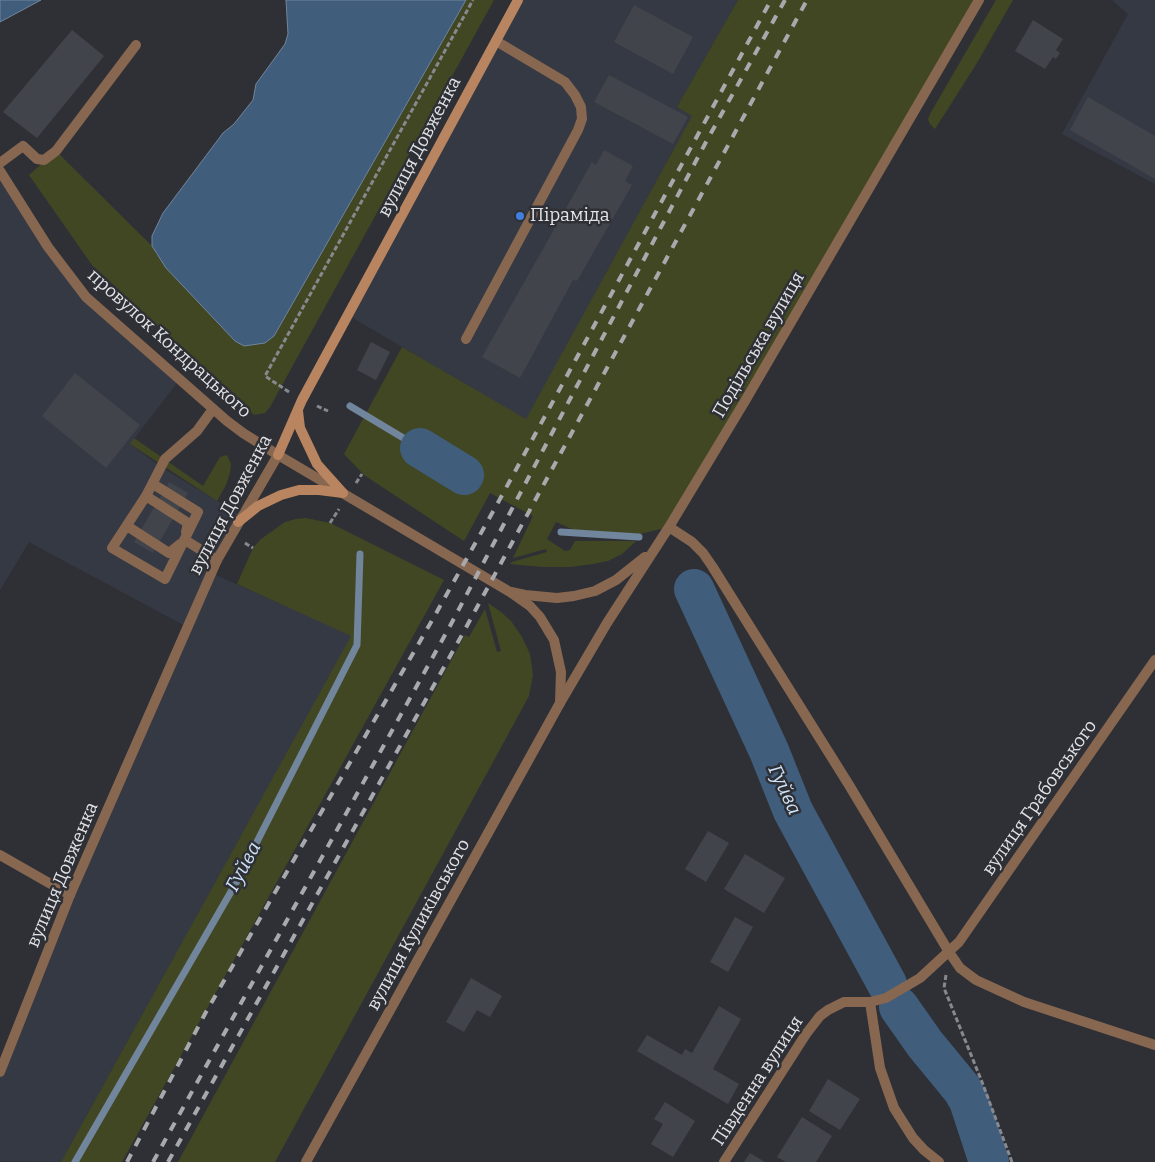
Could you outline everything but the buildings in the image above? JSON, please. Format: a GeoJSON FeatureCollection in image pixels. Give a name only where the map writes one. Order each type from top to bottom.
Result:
{"type":"FeatureCollection","features":[{"type":"Feature","properties":{"kind":"main road","name":"вулиця Довженка"},"geometry":{"type":"LineString","coordinates":[[278,455],[298,410],[518,0]]}},
{"type":"Feature","properties":{"kind":"main road"},"geometry":{"type":"LineString","coordinates":[[298,410],[300,428],[317,464],[343,494]]}},
{"type":"Feature","properties":{"kind":"main road"},"geometry":{"type":"LineString","coordinates":[[238,522],[258,506],[281,495],[299,490],[319,490],[343,494]]}},
{"type":"Feature","properties":{"kind":"street","name":"Подільська вулиця"},"geometry":{"type":"LineString","coordinates":[[560,703],[607,623],[669,527],[745,402],[979,0]]}},
{"type":"Feature","properties":{"kind":"street"},"geometry":{"type":"LineString","coordinates":[[466,339],[582,119],[581,106],[565,82],[496,41]]}},
{"type":"Feature","properties":{"kind":"street"},"geometry":{"type":"LineString","coordinates":[[0,163],[23,146],[37,159],[44,160],[56,151],[136,45]]}},
{"type":"Feature","properties":{"kind":"street","name":"провулок Кондрацького"},"geometry":{"type":"LineString","coordinates":[[0,171],[48,247],[86,297],[213,409],[243,433],[278,455],[510,592],[530,606],[540,617],[554,640],[561,672],[560,703]]}},
{"type":"Feature","properties":{"kind":"street"},"geometry":{"type":"LineString","coordinates":[[153,484],[198,512],[165,579],[112,548],[146,496],[165,459],[197,431],[213,409]]}},
{"type":"Feature","properties":{"kind":"street","name":"вулиця Довженка"},"geometry":{"type":"LineString","coordinates":[[0,1072],[70,895],[189,628],[217,560],[278,455]]}},
{"type":"Feature","properties":{"kind":"street"},"geometry":{"type":"LineString","coordinates":[[127,526],[169,553],[185,540],[188,523],[146,496]]}},
{"type":"Feature","properties":{"kind":"street"},"geometry":{"type":"LineString","coordinates":[[669,527],[692,542],[712,566],[849,784],[960,968],[998,992],[1155,1045]]}},
{"type":"Feature","properties":{"kind":"street"},"geometry":{"type":"LineString","coordinates":[[185,540],[217,560]]}},
{"type":"Feature","properties":{"kind":"street"},"geometry":{"type":"LineString","coordinates":[[510,592],[557,598],[595,591],[616,580],[657,546]]}},
{"type":"Feature","properties":{"kind":"street","name":"вулиця Грабовського"},"geometry":{"type":"LineString","coordinates":[[949,952],[968,930],[1155,660]]}},
{"type":"Feature","properties":{"kind":"street","name":"вулиця Куликівського"},"geometry":{"type":"LineString","coordinates":[[306,1162],[560,703]]}},
{"type":"Feature","properties":{"kind":"street"},"geometry":{"type":"LineString","coordinates":[[0,855],[70,895]]}},
{"type":"Feature","properties":{"kind":"street","name":"Південна вулиця"},"geometry":{"type":"LineString","coordinates":[[724,1162],[806,1034],[820,1016],[844,1002],[870,1002],[886,998],[906,988],[949,952]]}},
{"type":"Feature","properties":{"kind":"street"},"geometry":{"type":"LineString","coordinates":[[870,1002],[880,1068],[894,1108],[913,1138],[939,1162]]}},
{"type":"Feature","properties":{"kind":"path"},"geometry":{"type":"LineString","coordinates":[[265,376],[473,0]]}},
{"type":"Feature","properties":{"kind":"path"},"geometry":{"type":"LineString","coordinates":[[949,952],[944,988],[1012,1162]]}},
{"type":"Feature","properties":{"kind":"shaded area","name":"Піраміда"},"geometry":{"type":"Polygon","coordinates":[[[518,0],[738,0],[677,107],[692,116],[526,420],[348,315],[518,0]]]}},
{"type":"Feature","properties":{"kind":"shaded area"},"geometry":{"type":"Polygon","coordinates":[[[1112,0],[1155,0],[1155,184],[1062,134],[1128,14],[1112,0]]]}},
{"type":"Feature","properties":{"kind":"shaded area"},"geometry":{"type":"Polygon","coordinates":[[[0,171],[66,272],[180,379],[130,444],[161,467],[242,516],[211,573],[352,635],[61,1162],[0,1161],[0,1072],[189,628],[29,542],[0,590],[0,171]]]}},
{"type":"Feature","properties":{"kind":"green space"},"geometry":{"type":"Polygon","coordinates":[[[466,0],[494,0],[265,413],[254,415],[92,265],[29,175],[56,151],[152,246],[156,254],[274,336],[466,0]]]}},
{"type":"Feature","properties":{"kind":"green space"},"geometry":{"type":"Polygon","coordinates":[[[738,0],[979,0],[669,527],[640,534],[574,530],[556,522],[547,539],[565,551],[570,550],[575,541],[636,541],[622,554],[608,561],[593,564],[570,567],[542,567],[510,564],[547,552],[546,549],[513,558],[533,516],[490,493],[464,541],[364,475],[344,454],[402,347],[526,419],[692,116],[677,107],[738,0]]]}},
{"type":"Feature","properties":{"kind":"green space"},"geometry":{"type":"Polygon","coordinates":[[[996,0],[1013,0],[977,63],[935,129],[928,119],[930,114],[996,0]]]}},
{"type":"Feature","properties":{"kind":"green space"},"geometry":{"type":"Polygon","coordinates":[[[134,438],[203,486],[220,457],[227,455],[231,464],[230,473],[217,501],[130,444],[134,438]]]}},
{"type":"Feature","properties":{"kind":"green space"},"geometry":{"type":"Polygon","coordinates":[[[306,518],[330,523],[444,580],[122,1162],[61,1162],[351,636],[237,584],[253,548],[261,539],[285,522],[306,518]]]}},
{"type":"Feature","properties":{"kind":"green space"},"geometry":{"type":"Polygon","coordinates":[[[488,603],[511,621],[522,637],[530,654],[533,675],[529,696],[275,1162],[178,1162],[465,635],[469,637],[485,609],[497,652],[501,651],[488,603]]]}},
{"type":"Feature","properties":{"kind":"water"},"geometry":{"type":"Polygon","coordinates":[[[0,0],[41,0],[0,22],[0,0]]]}},
{"type":"Feature","properties":{"kind":"water"},"geometry":{"type":"Polygon","coordinates":[[[286,0],[466,0],[274,336],[265,343],[244,346],[235,341],[166,268],[152,246],[152,236],[163,213],[223,133],[234,124],[253,100],[256,84],[285,44],[288,34],[286,0]]]}},
{"type":"Feature","properties":{"kind":"waterway"},"geometry":{"type":"LineString","coordinates":[[350,406],[420,448]]}},
{"type":"Feature","properties":{"kind":"waterway","name":"Гуйва"},"geometry":{"type":"LineString","coordinates":[[420,448],[464,475]]}},
{"type":"Feature","properties":{"kind":"waterway"},"geometry":{"type":"LineString","coordinates":[[561,532],[639,537]]}},
{"type":"Feature","properties":{"kind":"waterway","name":"Гуйва"},"geometry":{"type":"LineString","coordinates":[[75,1162],[236,883],[357,645],[360,554]]}},
{"type":"Feature","properties":{"kind":"waterway","name":"Гуйва"},"geometry":{"type":"LineString","coordinates":[[694,589],[769,751],[793,811],[887,984]]}},
{"type":"Feature","properties":{"kind":"waterway","name":"Гуйва"},"geometry":{"type":"LineString","coordinates":[[899,1007],[925,1044],[962,1089],[969,1101],[989,1162]]}},
{"type":"Feature","properties":{"kind":"railway"},"geometry":{"type":"LineString","coordinates":[[127,1162],[206,1012],[500,499],[771,0]]}},
{"type":"Feature","properties":{"kind":"railway"},"geometry":{"type":"LineString","coordinates":[[153,1162],[450,626],[706,142],[785,0]]}},
{"type":"Feature","properties":{"kind":"railway"},"geometry":{"type":"LineString","coordinates":[[168,1162],[463,633],[807,0]]}},
{"type":"Feature","properties":{"kind":"place","name":"Піраміда"},"geometry":{"type":"Point","coordinates":[520,216]}}]}
